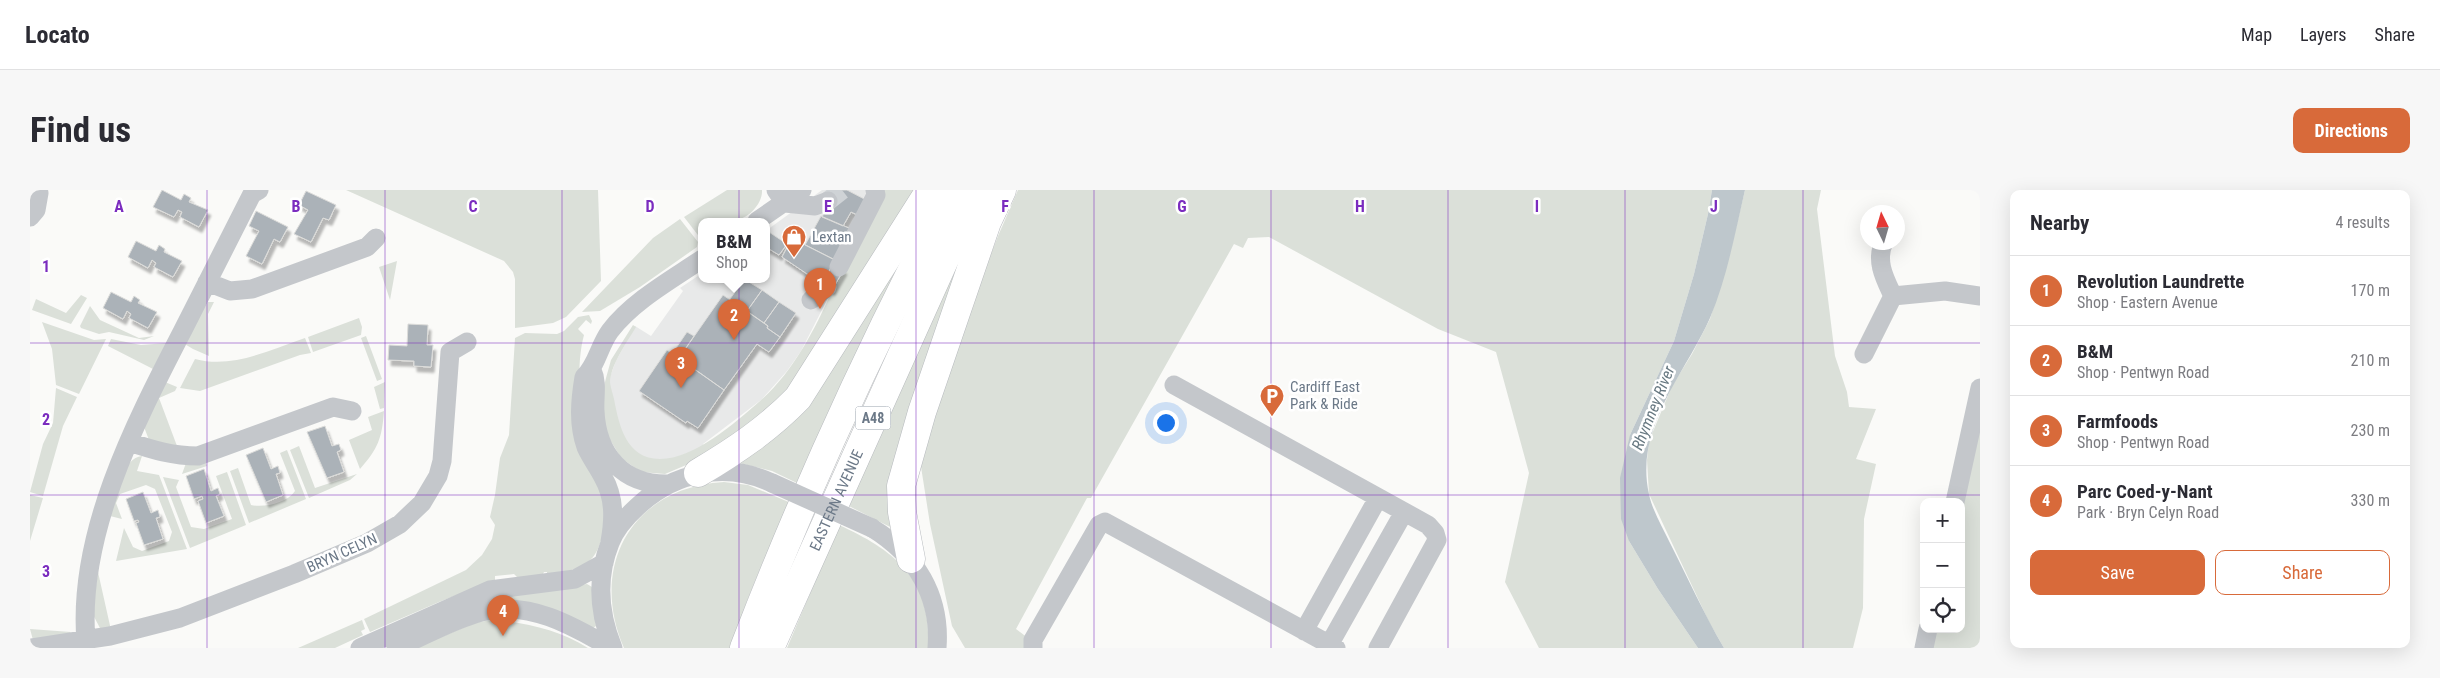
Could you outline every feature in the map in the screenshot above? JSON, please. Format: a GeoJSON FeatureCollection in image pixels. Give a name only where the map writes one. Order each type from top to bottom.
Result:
{"type":"FeatureCollection","features":[{"type":"Feature","properties":{"kind":"highway"},"geometry":{"type":"LineString","coordinates":[[698,473],[750,442],[779,418],[798,398],[930,190]]}},
{"type":"Feature","properties":{"kind":"highway","name":"EASTERN AVENUE"},"geometry":{"type":"LineString","coordinates":[[744,648],[839,425],[922,249],[953,190]]}},
{"type":"Feature","properties":{"kind":"highway","name":"EASTERN AVENUE"},"geometry":{"type":"LineString","coordinates":[[770,648],[944,261],[982,190]]}},
{"type":"Feature","properties":{"kind":"highway"},"geometry":{"type":"LineString","coordinates":[[911,559],[902,512],[901,486],[928,394],[987,222],[1002,190]]}},
{"type":"Feature","properties":{"kind":"street"},"geometry":{"type":"LineString","coordinates":[[760,218],[781,196],[802,190]]}},
{"type":"Feature","properties":{"kind":"street"},"geometry":{"type":"LineString","coordinates":[[839,267],[876,195],[875,190]]}},
{"type":"Feature","properties":{"kind":"street"},"geometry":{"type":"LineString","coordinates":[[86,641],[84,610],[88,573],[104,512],[129,442],[154,386],[255,191]]}},
{"type":"Feature","properties":{"kind":"street"},"geometry":{"type":"LineString","coordinates":[[30,217],[36,210],[39,193]]}},
{"type":"Feature","properties":{"kind":"street"},"geometry":{"type":"LineString","coordinates":[[781,196],[815,206],[828,201]]}},
{"type":"Feature","properties":{"kind":"street"},"geometry":{"type":"LineString","coordinates":[[207,282],[230,291],[252,289],[367,247],[376,238]]}},
{"type":"Feature","properties":{"kind":"street"},"geometry":{"type":"LineString","coordinates":[[1864,354],[1893,296],[1881,267],[1880,257],[1882,250]]}},
{"type":"Feature","properties":{"kind":"street"},"geometry":{"type":"LineString","coordinates":[[612,648],[606,630],[601,603],[604,563],[614,520],[611,495],[586,446],[580,421],[584,378],[592,370],[596,355],[606,338],[622,320],[661,288],[698,262]]}},
{"type":"Feature","properties":{"kind":"street"},"geometry":{"type":"LineString","coordinates":[[810,300],[827,287]]}},
{"type":"Feature","properties":{"kind":"street"},"geometry":{"type":"LineString","coordinates":[[1893,296],[1945,291],[1980,296]]}},
{"type":"Feature","properties":{"kind":"street","name":"BRYN CELYN"},"geometry":{"type":"LineString","coordinates":[[32,648],[86,641],[155,626],[250,593],[366,543],[400,524],[422,503],[438,476],[444,448],[450,352],[467,342]]}},
{"type":"Feature","properties":{"kind":"street"},"geometry":{"type":"LineString","coordinates":[[592,370],[597,379],[594,396],[598,435],[614,464],[637,480],[650,484],[668,484]]}},
{"type":"Feature","properties":{"kind":"street"},"geometry":{"type":"LineString","coordinates":[[1174,386],[1428,525],[1435,533],[1437,540],[1378,648]]}},
{"type":"Feature","properties":{"kind":"street"},"geometry":{"type":"LineString","coordinates":[[1956,498],[1980,388]]}},
{"type":"Feature","properties":{"kind":"street"},"geometry":{"type":"LineString","coordinates":[[129,442],[155,452],[180,456],[198,456],[333,407],[352,411]]}},
{"type":"Feature","properties":{"kind":"street"},"geometry":{"type":"LineString","coordinates":[[610,542],[626,517],[645,500],[668,484],[698,473],[733,472],[761,478],[872,528],[891,539],[911,559],[931,600],[939,646]]}},
{"type":"Feature","properties":{"kind":"street"},"geometry":{"type":"LineString","coordinates":[[1304,631],[1378,498]]}},
{"type":"Feature","properties":{"kind":"street"},"geometry":{"type":"LineString","coordinates":[[1033,648],[1033,640],[1099,525],[1105,522],[1111,523],[1333,647],[1404,512]]}},
{"type":"Feature","properties":{"kind":"street"},"geometry":{"type":"LineString","coordinates":[[360,648],[490,590],[575,580],[604,563]]}},
{"type":"Feature","properties":{"kind":"street"},"geometry":{"type":"LineString","coordinates":[[396,648],[474,615],[492,610],[513,609],[550,617],[612,648]]}},
{"type":"Feature","properties":{"kind":"street"},"geometry":{"type":"LineString","coordinates":[[1924,648],[1927,633]]}},
{"type":"Feature","properties":{"kind":"shaded area"},"geometry":{"type":"Polygon","coordinates":[[[346,190],[598,190],[601,281],[566,317],[553,323],[515,328],[515,279],[513,272],[504,261],[346,190]]]}},
{"type":"Feature","properties":{"kind":"shaded area"},"geometry":{"type":"Polygon","coordinates":[[[727,190],[762,190],[760,200],[754,210],[742,218],[698,218],[698,235],[684,217],[727,190]]]}},
{"type":"Feature","properties":{"kind":"shaded area"},"geometry":{"type":"Polygon","coordinates":[[[822,190],[883,190],[801,351],[787,371],[761,400],[703,444],[704,447],[647,468],[611,428],[608,382],[616,361],[635,326],[651,336],[683,291],[680,288],[698,276],[698,283],[770,283],[770,228],[822,190]]]}},
{"type":"Feature","properties":{"kind":"shaded area"},"geometry":{"type":"Polygon","coordinates":[[[883,190],[921,190],[789,397],[705,457],[665,474],[641,472],[621,458],[606,433],[602,394],[611,360],[633,325],[636,327],[617,360],[610,381],[626,439],[639,453],[648,457],[660,459],[686,453],[713,438],[739,419],[772,390],[793,364],[818,321],[883,190]]]}},
{"type":"Feature","properties":{"kind":"shaded area"},"geometry":{"type":"Polygon","coordinates":[[[1018,190],[1712,190],[1694,274],[1674,341],[1630,435],[1629,541],[1658,589],[1698,648],[1539,648],[1505,582],[1529,473],[1496,352],[1438,329],[1269,237],[1248,238],[1243,248],[1234,244],[1091,498],[1087,498],[1016,629],[1028,638],[1027,648],[965,648],[952,626],[930,524],[919,454],[951,355],[1018,190]]]}},
{"type":"Feature","properties":{"kind":"shaded area"},"geometry":{"type":"Polygon","coordinates":[[[1745,190],[1821,190],[1817,209],[1835,356],[1847,392],[1849,407],[1876,409],[1856,459],[1876,464],[1864,519],[1863,608],[1853,648],[1724,648],[1709,622],[1649,494],[1647,460],[1649,441],[1672,386],[1692,354],[1710,319],[1729,257],[1745,190]]]}},
{"type":"Feature","properties":{"kind":"shaded area"},"geometry":{"type":"Polygon","coordinates":[[[927,216],[799,484],[772,471],[730,461],[927,216]]]}},
{"type":"Feature","properties":{"kind":"shaded area"},"geometry":{"type":"Polygon","coordinates":[[[680,219],[698,242],[697,247],[640,287],[600,311],[582,312],[653,238],[680,219]]]}},
{"type":"Feature","properties":{"kind":"shaded area"},"geometry":{"type":"Polygon","coordinates":[[[968,244],[896,530],[847,505],[937,303],[968,244]]]}},
{"type":"Feature","properties":{"kind":"shaded area"},"geometry":{"type":"Polygon","coordinates":[[[397,261],[390,300],[379,267],[397,261]]]}},
{"type":"Feature","properties":{"kind":"shaded area"},"geometry":{"type":"Polygon","coordinates":[[[81,295],[87,298],[71,324],[32,310],[36,299],[66,313],[81,295]]]}},
{"type":"Feature","properties":{"kind":"shaded area"},"geometry":{"type":"Polygon","coordinates":[[[208,302],[214,302],[208,314],[209,356],[183,343],[208,302]]]}},
{"type":"Feature","properties":{"kind":"shaded area"},"geometry":{"type":"Polygon","coordinates":[[[90,306],[100,320],[139,338],[154,336],[144,340],[109,332],[99,334],[81,328],[80,326],[90,306]]]}},
{"type":"Feature","properties":{"kind":"shaded area"},"geometry":{"type":"Polygon","coordinates":[[[589,315],[592,321],[591,324],[586,320],[578,329],[584,335],[580,366],[580,400],[590,465],[608,511],[607,522],[595,554],[584,565],[547,576],[547,572],[544,572],[542,576],[518,578],[514,574],[495,576],[495,580],[370,632],[364,619],[466,570],[482,555],[492,539],[495,525],[490,517],[500,458],[509,435],[515,338],[525,333],[557,334],[564,331],[578,317],[589,315]]]}},
{"type":"Feature","properties":{"kind":"shaded area"},"geometry":{"type":"Polygon","coordinates":[[[359,318],[362,327],[361,335],[313,352],[308,337],[359,318]]]}},
{"type":"Feature","properties":{"kind":"shaded area"},"geometry":{"type":"Polygon","coordinates":[[[42,322],[94,340],[106,339],[79,394],[56,385],[52,349],[42,322]]]}},
{"type":"Feature","properties":{"kind":"shaded area"},"geometry":{"type":"Polygon","coordinates":[[[366,336],[382,379],[377,381],[361,338],[366,336]]]}},
{"type":"Feature","properties":{"kind":"shaded area"},"geometry":{"type":"Polygon","coordinates":[[[305,338],[311,353],[300,355],[200,391],[180,388],[195,359],[223,362],[237,360],[264,353],[305,338]]]}},
{"type":"Feature","properties":{"kind":"shaded area"},"geometry":{"type":"Polygon","coordinates":[[[111,339],[141,345],[167,343],[153,369],[108,346],[111,339]]]}},
{"type":"Feature","properties":{"kind":"shaded area"},"geometry":{"type":"Polygon","coordinates":[[[165,382],[177,387],[175,391],[159,398],[177,446],[149,440],[144,427],[165,382]]]}},
{"type":"Feature","properties":{"kind":"shaded area"},"geometry":{"type":"Polygon","coordinates":[[[385,382],[384,408],[380,409],[374,387],[385,382]]]}},
{"type":"Feature","properties":{"kind":"shaded area"},"geometry":{"type":"Polygon","coordinates":[[[56,388],[77,397],[63,426],[43,496],[30,492],[43,444],[53,423],[56,388]]]}},
{"type":"Feature","properties":{"kind":"shaded area"},"geometry":{"type":"Polygon","coordinates":[[[384,411],[378,443],[360,469],[349,440],[372,430],[368,417],[384,411]]]}},
{"type":"Feature","properties":{"kind":"shaded area"},"geometry":{"type":"Polygon","coordinates":[[[1980,424],[1980,648],[1932,648],[1935,633],[1965,633],[1964,498],[1980,424]]]}},
{"type":"Feature","properties":{"kind":"shaded area"},"geometry":{"type":"Polygon","coordinates":[[[299,446],[315,488],[357,474],[350,480],[309,498],[290,450],[299,446]]]}},
{"type":"Feature","properties":{"kind":"shaded area"},"geometry":{"type":"Polygon","coordinates":[[[287,450],[306,499],[249,523],[230,471],[238,468],[251,505],[269,505],[287,499],[295,491],[280,453],[287,450]]]}},
{"type":"Feature","properties":{"kind":"shaded area"},"geometry":{"type":"Polygon","coordinates":[[[142,456],[137,471],[159,475],[187,549],[116,561],[124,528],[133,547],[142,551],[169,541],[172,532],[155,489],[146,485],[120,494],[116,503],[122,519],[110,516],[124,471],[135,458],[142,456]]]}},
{"type":"Feature","properties":{"kind":"shaded area"},"geometry":{"type":"Polygon","coordinates":[[[206,462],[207,466],[182,474],[186,463],[206,462]]]}},
{"type":"Feature","properties":{"kind":"shaded area"},"geometry":{"type":"Polygon","coordinates":[[[227,472],[246,525],[190,548],[163,477],[179,480],[176,487],[191,527],[204,529],[232,519],[216,476],[227,472]]]}},
{"type":"Feature","properties":{"kind":"shaded area"},"geometry":{"type":"Polygon","coordinates":[[[724,482],[748,485],[791,503],[775,543],[763,562],[731,648],[624,648],[614,617],[612,588],[616,560],[626,536],[643,515],[665,498],[692,487],[724,482]]]}},
{"type":"Feature","properties":{"kind":"shaded area"},"geometry":{"type":"Polygon","coordinates":[[[30,495],[43,498],[30,541],[30,495]]]}},
{"type":"Feature","properties":{"kind":"shaded area"},"geometry":{"type":"Polygon","coordinates":[[[839,525],[878,546],[893,557],[917,586],[924,604],[928,624],[928,648],[787,648],[839,525]]]}},
{"type":"Feature","properties":{"kind":"shaded area"},"geometry":{"type":"Polygon","coordinates":[[[98,572],[111,630],[100,628],[92,613],[98,572]]]}},
{"type":"Feature","properties":{"kind":"shaded area"},"geometry":{"type":"Polygon","coordinates":[[[587,584],[592,587],[596,626],[593,628],[488,603],[486,599],[587,584]]]}},
{"type":"Feature","properties":{"kind":"shaded area"},"geometry":{"type":"Polygon","coordinates":[[[362,620],[365,629],[361,631],[363,635],[335,648],[298,648],[362,620]]]}},
{"type":"Feature","properties":{"kind":"shaded area"},"geometry":{"type":"Polygon","coordinates":[[[494,620],[543,628],[566,636],[588,648],[415,648],[477,622],[494,620]]]}},
{"type":"Feature","properties":{"kind":"shaded area"},"geometry":{"type":"Polygon","coordinates":[[[30,629],[71,632],[67,636],[33,640],[30,629]]]}},
{"type":"Feature","properties":{"kind":"water","name":"Rhymney River"},"geometry":{"type":"Polygon","coordinates":[[[1712,190],[1745,190],[1730,255],[1716,303],[1700,339],[1676,381],[1655,424],[1646,470],[1650,500],[1655,513],[1724,648],[1698,648],[1658,589],[1629,541],[1621,519],[1620,478],[1630,435],[1674,341],[1694,274],[1712,190]]]}},
{"type":"Feature","properties":{"kind":"building"},"geometry":{"type":"Polygon","coordinates":[[[162,190],[181,200],[184,194],[191,198],[189,202],[208,210],[199,227],[180,217],[182,212],[178,210],[174,217],[153,207],[162,190]]]}},
{"type":"Feature","properties":{"kind":"building"},"geometry":{"type":"Polygon","coordinates":[[[830,190],[847,190],[870,202],[862,217],[851,212],[843,226],[822,217],[830,202],[825,199],[830,190]]]}},
{"type":"Feature","properties":{"kind":"building"},"geometry":{"type":"Polygon","coordinates":[[[306,191],[336,205],[329,220],[323,218],[311,242],[294,234],[308,210],[299,205],[306,191]]]}},
{"type":"Feature","properties":{"kind":"building"},"geometry":{"type":"Polygon","coordinates":[[[256,211],[288,227],[280,242],[274,239],[262,264],[246,256],[259,231],[249,226],[256,211]]]}},
{"type":"Feature","properties":{"kind":"building"},"geometry":{"type":"Polygon","coordinates":[[[821,216],[851,229],[835,260],[805,245],[821,216]]]}},
{"type":"Feature","properties":{"kind":"building"},"geometry":{"type":"Polygon","coordinates":[[[770,233],[787,244],[779,255],[770,249],[770,233]]]}},
{"type":"Feature","properties":{"kind":"building"},"geometry":{"type":"Polygon","coordinates":[[[792,238],[835,260],[822,284],[782,257],[792,238]]]}},
{"type":"Feature","properties":{"kind":"building"},"geometry":{"type":"Polygon","coordinates":[[[136,241],[156,251],[159,245],[165,249],[164,252],[182,261],[173,277],[154,267],[156,263],[152,260],[148,268],[128,257],[136,241]]]}},
{"type":"Feature","properties":{"kind":"building"},"geometry":{"type":"Polygon","coordinates":[[[833,264],[844,269],[832,290],[822,284],[833,264]]]}},
{"type":"Feature","properties":{"kind":"building"},"geometry":{"type":"Polygon","coordinates":[[[741,283],[751,283],[762,290],[747,311],[730,299],[741,283]]]}},
{"type":"Feature","properties":{"kind":"building"},"geometry":{"type":"Polygon","coordinates":[[[762,290],[779,302],[764,323],[747,311],[762,290]]]}},
{"type":"Feature","properties":{"kind":"building"},"geometry":{"type":"Polygon","coordinates":[[[111,292],[131,302],[134,296],[140,300],[138,303],[157,312],[148,328],[129,318],[131,314],[127,311],[123,319],[103,308],[111,292]]]}},
{"type":"Feature","properties":{"kind":"building"},"geometry":{"type":"Polygon","coordinates":[[[723,295],[768,326],[767,328],[780,337],[769,352],[757,344],[724,390],[679,358],[723,295]]]}},
{"type":"Feature","properties":{"kind":"building"},"geometry":{"type":"Polygon","coordinates":[[[779,302],[796,313],[780,337],[767,328],[768,326],[764,323],[779,302]]]}},
{"type":"Feature","properties":{"kind":"building"},"geometry":{"type":"Polygon","coordinates":[[[408,324],[428,325],[427,345],[433,345],[431,367],[414,366],[414,361],[388,360],[389,345],[407,346],[408,324]]]}},
{"type":"Feature","properties":{"kind":"building"},"geometry":{"type":"Polygon","coordinates":[[[687,332],[694,336],[679,358],[672,354],[687,332]]]}},
{"type":"Feature","properties":{"kind":"building"},"geometry":{"type":"Polygon","coordinates":[[[667,350],[724,390],[698,428],[687,421],[686,423],[639,391],[667,350]]]}},
{"type":"Feature","properties":{"kind":"building"},"geometry":{"type":"Polygon","coordinates":[[[325,426],[332,446],[339,444],[341,450],[337,452],[344,472],[327,478],[307,432],[325,426]]]}},
{"type":"Feature","properties":{"kind":"building"},"geometry":{"type":"Polygon","coordinates":[[[263,448],[271,469],[278,466],[280,473],[276,474],[283,495],[266,502],[246,455],[263,448]]]}},
{"type":"Feature","properties":{"kind":"building"},"geometry":{"type":"Polygon","coordinates":[[[204,469],[211,491],[218,488],[220,494],[216,496],[224,516],[206,523],[198,501],[203,499],[202,496],[194,499],[186,476],[204,469]]]}},
{"type":"Feature","properties":{"kind":"building"},"geometry":{"type":"Polygon","coordinates":[[[143,492],[151,513],[158,510],[160,517],[156,518],[163,539],[144,545],[136,523],[139,522],[138,520],[134,521],[126,499],[143,492]]]}},
{"type":"Feature","properties":{"kind":"tunnel"},"geometry":{"type":"LineString","coordinates":[[828,201],[842,190]]}},
{"type":"Feature","properties":{"kind":"place","name":"Lextan"},"geometry":{"type":"Point","coordinates":[794,258]}},
{"type":"Feature","properties":{"kind":"place","name":"Revolution Laundrette"},"geometry":{"type":"Point","coordinates":[820,309]}},
{"type":"Feature","properties":{"kind":"place","name":"B&M"},"geometry":{"type":"Point","coordinates":[734,340]}},
{"type":"Feature","properties":{"kind":"place","name":"Farmfoods"},"geometry":{"type":"Point","coordinates":[681,388]}},
{"type":"Feature","properties":{"kind":"place","name":"Cardiff East Park & Ride"},"geometry":{"type":"Point","coordinates":[1272,417]}},
{"type":"Feature","properties":{"kind":"place","name":"Parc Coed-y-Nant"},"geometry":{"type":"Point","coordinates":[503,636]}}]}
